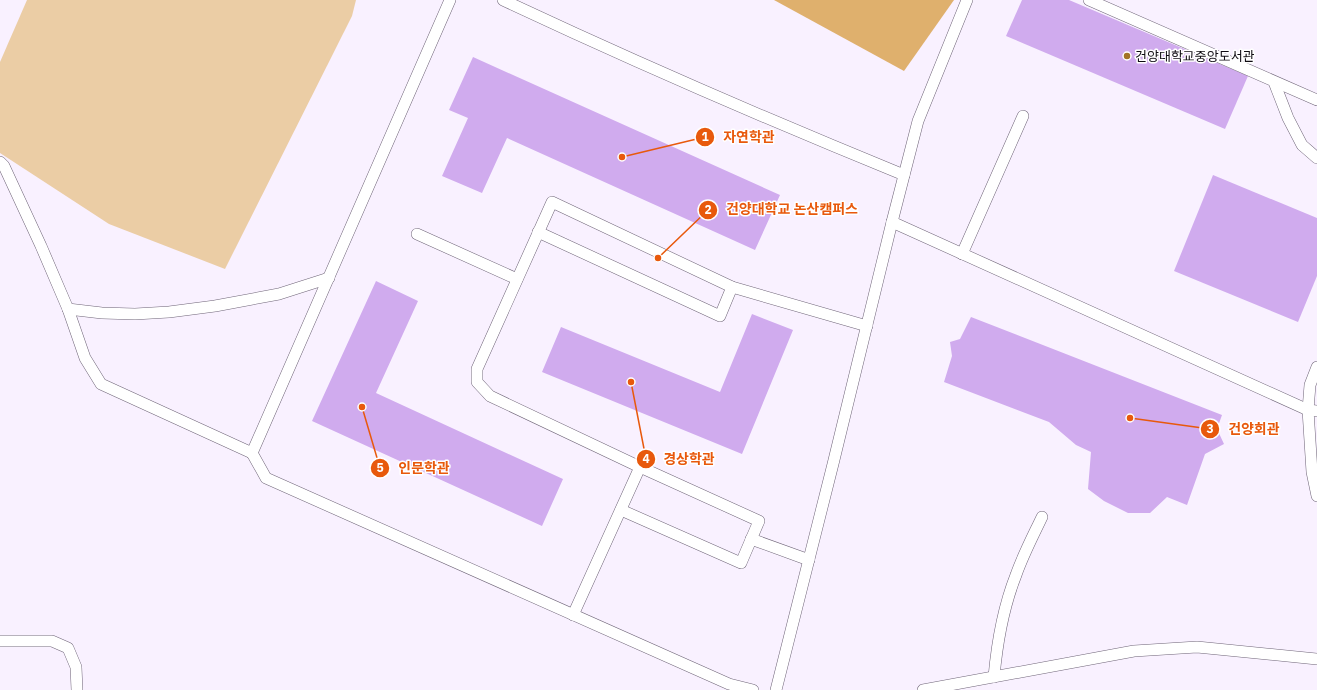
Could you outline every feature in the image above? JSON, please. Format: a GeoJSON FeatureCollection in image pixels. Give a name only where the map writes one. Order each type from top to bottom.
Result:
{"type":"FeatureCollection","features":[{"type":"Feature","properties":{"kind":"lane"},"geometry":{"type":"LineString","coordinates":[[252,453],[450,0]]}},
{"type":"Feature","properties":{"kind":"lane"},"geometry":{"type":"LineString","coordinates":[[503,0],[600,46],[816,140],[904,175]]}},
{"type":"Feature","properties":{"kind":"lane"},"geometry":{"type":"LineString","coordinates":[[776,690],[918,121],[967,0]]}},
{"type":"Feature","properties":{"kind":"lane"},"geometry":{"type":"LineString","coordinates":[[1089,0],[1317,100]]}},
{"type":"Feature","properties":{"kind":"lane"},"geometry":{"type":"LineString","coordinates":[[1274,82],[1288,118],[1302,145],[1317,158]]}},
{"type":"Feature","properties":{"kind":"lane"},"geometry":{"type":"LineString","coordinates":[[962,254],[1023,116]]}},
{"type":"Feature","properties":{"kind":"lane"},"geometry":{"type":"LineString","coordinates":[[0,162],[4,166],[14,186],[68,309],[85,358],[101,384],[252,453],[266,478],[729,684],[753,690]]}},
{"type":"Feature","properties":{"kind":"lane"},"geometry":{"type":"LineString","coordinates":[[621,510],[741,564],[759,521],[490,396],[477,382],[477,369],[552,202],[732,287],[867,326]]}},
{"type":"Feature","properties":{"kind":"lane"},"geometry":{"type":"LineString","coordinates":[[892,222],[1312,410]]}},
{"type":"Feature","properties":{"kind":"lane"},"geometry":{"type":"LineString","coordinates":[[538,232],[720,316],[732,287]]}},
{"type":"Feature","properties":{"kind":"lane"},"geometry":{"type":"LineString","coordinates":[[417,234],[517,279]]}},
{"type":"Feature","properties":{"kind":"lane"},"geometry":{"type":"LineString","coordinates":[[68,309],[102,313],[135,314],[169,312],[215,306],[278,294],[329,278]]}},
{"type":"Feature","properties":{"kind":"lane"},"geometry":{"type":"LineString","coordinates":[[1317,367],[1310,385],[1312,410],[1312,472],[1317,496]]}},
{"type":"Feature","properties":{"kind":"lane"},"geometry":{"type":"LineString","coordinates":[[573,615],[640,467]]}},
{"type":"Feature","properties":{"kind":"lane"},"geometry":{"type":"LineString","coordinates":[[994,677],[996,648],[1008,600],[1016,576],[1042,516]]}},
{"type":"Feature","properties":{"kind":"lane"},"geometry":{"type":"LineString","coordinates":[[751,539],[809,560]]}},
{"type":"Feature","properties":{"kind":"lane"},"geometry":{"type":"LineString","coordinates":[[0,641],[52,641],[68,648],[76,667],[77,690]]}},
{"type":"Feature","properties":{"kind":"lane"},"geometry":{"type":"LineString","coordinates":[[923,690],[1134,650],[1197,647],[1317,659]]}},
{"type":"Feature","properties":{"kind":"shaded area"},"geometry":{"type":"Polygon","coordinates":[[[27,0],[356,0],[352,16],[225,269],[109,224],[0,153],[0,62],[27,0]]]}},
{"type":"Feature","properties":{"kind":"shaded area"},"geometry":{"type":"Polygon","coordinates":[[[774,0],[954,0],[904,71],[774,0]]]}},
{"type":"Feature","properties":{"kind":"building","name":"건양대학교중앙도서관"},"geometry":{"type":"Polygon","coordinates":[[[1022,0],[1069,0],[1248,76],[1225,129],[1006,36],[1022,0]]]}},
{"type":"Feature","properties":{"kind":"building"},"geometry":{"type":"Polygon","coordinates":[[[473,57],[780,195],[755,250],[507,138],[482,193],[442,176],[468,118],[449,110],[473,57]]]}},
{"type":"Feature","properties":{"kind":"building"},"geometry":{"type":"Polygon","coordinates":[[[1213,175],[1317,218],[1317,276],[1298,322],[1174,271],[1213,175]]]}},
{"type":"Feature","properties":{"kind":"building"},"geometry":{"type":"Polygon","coordinates":[[[376,281],[418,301],[376,393],[563,479],[542,526],[312,421],[376,281]]]}},
{"type":"Feature","properties":{"kind":"building"},"geometry":{"type":"Polygon","coordinates":[[[752,314],[793,330],[742,454],[542,372],[561,327],[720,392],[752,314]]]}},
{"type":"Feature","properties":{"kind":"building"},"geometry":{"type":"Polygon","coordinates":[[[971,317],[1222,415],[1217,429],[1224,444],[1205,454],[1187,505],[1167,497],[1150,513],[1128,513],[1104,501],[1088,489],[1091,452],[1076,445],[1049,422],[944,382],[952,356],[950,342],[960,339],[971,317]]]}},
{"type":"Feature","properties":{"kind":"place","name":"건양대학교중앙도서관"},"geometry":{"type":"Point","coordinates":[1127,56]}},
{"type":"Feature","properties":{"kind":"place","name":"자연학관"},"geometry":{"type":"Point","coordinates":[622,157]}},
{"type":"Feature","properties":{"kind":"place","name":"건양대학교 논산캠퍼스"},"geometry":{"type":"Point","coordinates":[658,258]}},
{"type":"Feature","properties":{"kind":"place","name":"경상학관"},"geometry":{"type":"Point","coordinates":[631,382]}},
{"type":"Feature","properties":{"kind":"place","name":"인문학관"},"geometry":{"type":"Point","coordinates":[362,407]}},
{"type":"Feature","properties":{"kind":"place","name":"건양회관"},"geometry":{"type":"Point","coordinates":[1130,418]}}]}
